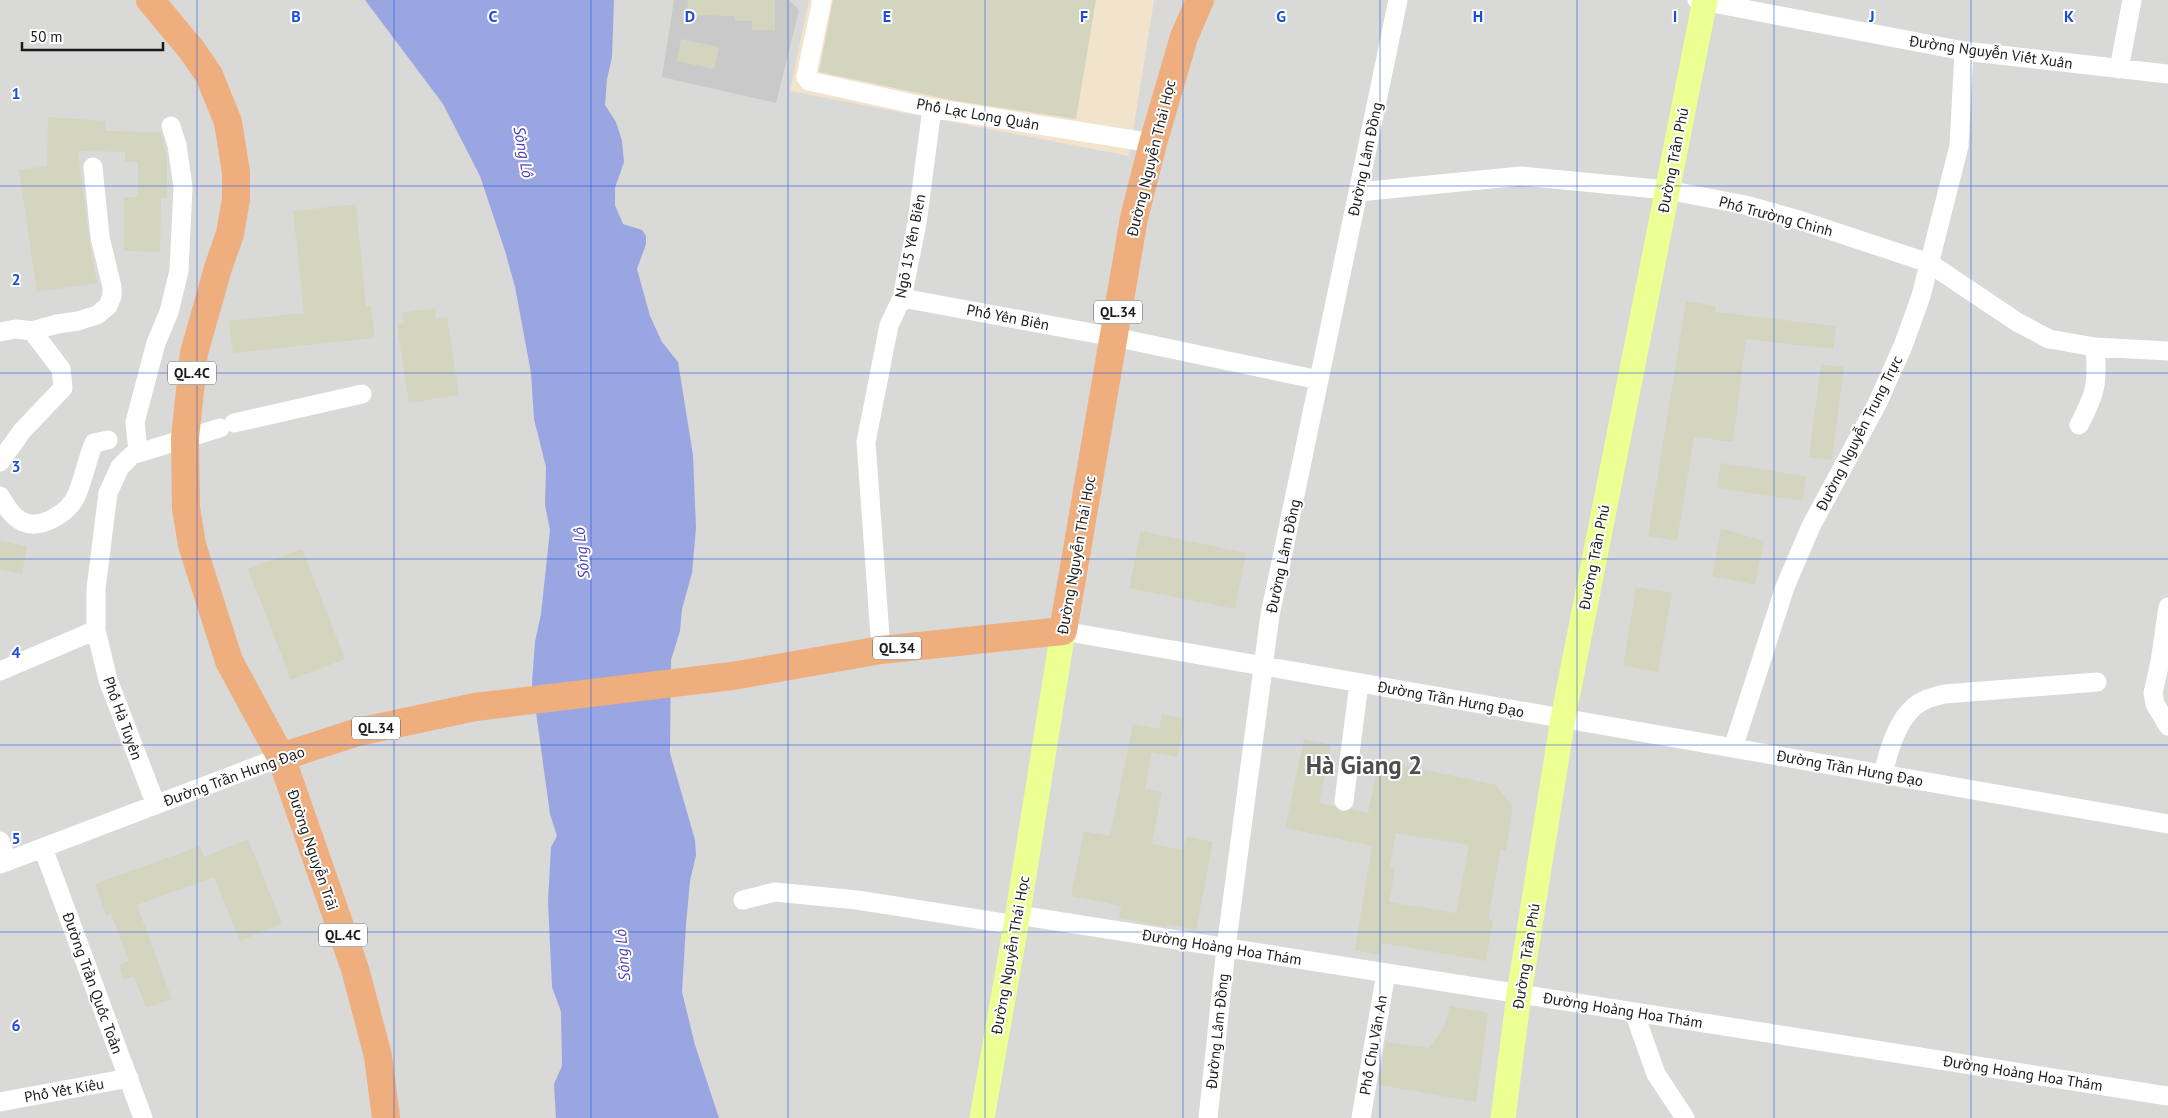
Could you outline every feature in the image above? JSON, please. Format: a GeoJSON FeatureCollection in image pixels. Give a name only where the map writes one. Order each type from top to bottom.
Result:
{"type":"FeatureCollection","features":[{"type":"Feature","properties":{"kind":"highway","name":"QL.4C"},"geometry":{"type":"LineString","coordinates":[[150,0],[191,49],[209,76],[228,122],[236,172],[236,199],[230,234],[218,268],[194,353],[184,438],[186,508],[192,545],[229,661],[281,757]]}},
{"type":"Feature","properties":{"kind":"highway","name":"Đường Nguyễn Thái Học"},"geometry":{"type":"LineString","coordinates":[[1063,631],[1134,218],[1153,143],[1195,2]]}},
{"type":"Feature","properties":{"kind":"highway","name":"Đường Trần Hưng Đạo"},"geometry":{"type":"LineString","coordinates":[[281,757],[358,732],[475,707],[732,676],[881,650],[1063,631]]}},
{"type":"Feature","properties":{"kind":"highway","name":"Đường Nguyễn Trãi"},"geometry":{"type":"LineString","coordinates":[[281,757],[355,969],[378,1056],[386,1118]]}},
{"type":"Feature","properties":{"kind":"main road","name":"Đường Trần Phú"},"geometry":{"type":"LineString","coordinates":[[1503,1118],[1562,718],[1702,0]]}},
{"type":"Feature","properties":{"kind":"main road","name":"Đường Nguyễn Thái Học"},"geometry":{"type":"LineString","coordinates":[[982,1118],[1017,920],[1063,631]]}},
{"type":"Feature","properties":{"kind":"street","name":"Phố Lạc Long Quân"},"geometry":{"type":"LineString","coordinates":[[822,0],[806,79],[932,108],[1153,143]]}},
{"type":"Feature","properties":{"kind":"street","name":"Đường Lâm Đồng"},"geometry":{"type":"LineString","coordinates":[[1208,1118],[1226,948],[1270,615],[1398,0]]}},
{"type":"Feature","properties":{"kind":"street","name":"Đường Nguyễn Viết Xuân"},"geometry":{"type":"LineString","coordinates":[[1702,0],[1964,51],[2168,74]]}},
{"type":"Feature","properties":{"kind":"street"},"geometry":{"type":"LineString","coordinates":[[2119,69],[2132,0]]}},
{"type":"Feature","properties":{"kind":"street","name":"Đường Nguyễn Trung Trực"},"geometry":{"type":"LineString","coordinates":[[1734,748],[1785,586],[1811,526],[1877,404],[1904,346],[1921,296],[1959,146],[1964,51]]}},
{"type":"Feature","properties":{"kind":"street","name":"Ngõ 15 Yên Biên"},"geometry":{"type":"LineString","coordinates":[[881,650],[866,442],[889,325],[902,298],[917,223],[932,108]]}},
{"type":"Feature","properties":{"kind":"street"},"geometry":{"type":"LineString","coordinates":[[124,448],[135,422],[156,342],[169,312],[179,271],[182,187],[177,145],[171,126]]}},
{"type":"Feature","properties":{"kind":"street"},"geometry":{"type":"LineString","coordinates":[[0,332],[16,329],[32,331],[97,315],[108,306],[112,296],[112,287],[100,237],[93,167]]}},
{"type":"Feature","properties":{"kind":"street","name":"Phố Trường Chinh"},"geometry":{"type":"LineString","coordinates":[[1358,192],[1521,176],[1666,190],[1745,205],[1929,263],[2017,322],[2049,339],[2095,347],[2168,351]]}},
{"type":"Feature","properties":{"kind":"street","name":"Phố Yên Biên"},"geometry":{"type":"LineString","coordinates":[[902,298],[1114,337],[1319,380]]}},
{"type":"Feature","properties":{"kind":"street"},"geometry":{"type":"LineString","coordinates":[[0,462],[22,431],[63,388],[62,369],[32,331]]}},
{"type":"Feature","properties":{"kind":"street"},"geometry":{"type":"LineString","coordinates":[[2079,424],[2092,399],[2097,379],[2095,347]]}},
{"type":"Feature","properties":{"kind":"street"},"geometry":{"type":"LineString","coordinates":[[3,508],[24,522],[37,523],[56,517],[67,508],[77,495],[94,443],[124,448],[184,438],[362,394]]}},
{"type":"Feature","properties":{"kind":"street","name":"Phố Hà Tuyên"},"geometry":{"type":"LineString","coordinates":[[124,448],[120,467],[108,493],[96,589],[96,630],[108,680],[156,805]]}},
{"type":"Feature","properties":{"kind":"street"},"geometry":{"type":"LineString","coordinates":[[2168,607],[2160,662],[2153,693],[2155,704],[2168,726]]}},
{"type":"Feature","properties":{"kind":"street"},"geometry":{"type":"LineString","coordinates":[[0,671],[96,630]]}},
{"type":"Feature","properties":{"kind":"street","name":"Đường Trần Hưng Đạo"},"geometry":{"type":"LineString","coordinates":[[1063,631],[2168,824]]}},
{"type":"Feature","properties":{"kind":"street"},"geometry":{"type":"LineString","coordinates":[[1344,802],[1359,682]]}},
{"type":"Feature","properties":{"kind":"street"},"geometry":{"type":"LineString","coordinates":[[1883,774],[1887,756],[1900,727],[1913,709],[1924,700],[1944,694],[2097,682]]}},
{"type":"Feature","properties":{"kind":"street","name":"Đường Trần Hưng Đạo"},"geometry":{"type":"LineString","coordinates":[[4,863],[281,757]]}},
{"type":"Feature","properties":{"kind":"street"},"geometry":{"type":"LineString","coordinates":[[0,842],[4,863]]}},
{"type":"Feature","properties":{"kind":"street","name":"Đường Trần Quốc Toản"},"geometry":{"type":"LineString","coordinates":[[43,848],[143,1118]]}},
{"type":"Feature","properties":{"kind":"street","name":"Đường Hoàng Hoa Thám"},"geometry":{"type":"LineString","coordinates":[[743,900],[775,892],[857,900],[1226,948],[2168,1096]]}},
{"type":"Feature","properties":{"kind":"street","name":"Phố Chu Văn An"},"geometry":{"type":"LineString","coordinates":[[1361,1118],[1386,973]]}},
{"type":"Feature","properties":{"kind":"street"},"geometry":{"type":"LineString","coordinates":[[1634,1012],[1656,1074],[1685,1118]]}},
{"type":"Feature","properties":{"kind":"street","name":"Phố Yết Kiêu"},"geometry":{"type":"LineString","coordinates":[[0,1102],[129,1078]]}},
{"type":"Feature","properties":{"kind":"shaded area"},"geometry":{"type":"Polygon","coordinates":[[[0,0],[2168,0],[2168,1118],[0,1118],[0,0]]]}},
{"type":"Feature","properties":{"kind":"shaded area"},"geometry":{"type":"Polygon","coordinates":[[[674,0],[789,0],[799,10],[776,103],[662,77],[674,0]]]}},
{"type":"Feature","properties":{"kind":"shaded area"},"geometry":{"type":"Polygon","coordinates":[[[809,0],[1154,0],[1129,156],[790,91],[809,0]]]}},
{"type":"Feature","properties":{"kind":"water","name":"Sông Lô"},"geometry":{"type":"Polygon","coordinates":[[[365,0],[614,0],[612,57],[607,79],[605,105],[616,122],[622,141],[624,162],[615,188],[615,205],[623,224],[642,230],[646,236],[646,244],[637,269],[650,316],[662,342],[678,362],[693,455],[696,528],[692,573],[682,609],[680,631],[671,660],[670,753],[695,840],[696,855],[690,881],[682,992],[695,1045],[719,1118],[556,1118],[554,1084],[562,1066],[561,1012],[552,987],[548,901],[551,847],[557,836],[550,814],[532,683],[535,642],[541,614],[550,530],[545,505],[546,467],[534,419],[531,373],[515,287],[480,176],[443,104],[365,0]]]}},
{"type":"Feature","properties":{"kind":"building"},"geometry":{"type":"Polygon","coordinates":[[[688,0],[775,0],[775,30],[752,30],[752,21],[735,21],[735,16],[687,15],[688,0]]]}},
{"type":"Feature","properties":{"kind":"building"},"geometry":{"type":"Polygon","coordinates":[[[833,0],[1096,0],[1076,119],[951,100],[819,72],[833,0]]]}},
{"type":"Feature","properties":{"kind":"building"},"geometry":{"type":"Polygon","coordinates":[[[681,39],[719,47],[714,69],[677,61],[681,39]]]}},
{"type":"Feature","properties":{"kind":"building"},"geometry":{"type":"Polygon","coordinates":[[[48,117],[106,121],[105,131],[161,132],[167,157],[167,198],[161,198],[160,252],[124,251],[124,197],[138,197],[138,162],[125,162],[125,152],[78,151],[89,238],[97,283],[37,292],[19,170],[47,166],[48,117]]]}},
{"type":"Feature","properties":{"kind":"building"},"geometry":{"type":"Polygon","coordinates":[[[356,204],[366,306],[371,306],[375,338],[233,353],[229,321],[304,313],[293,211],[356,204]]]}},
{"type":"Feature","properties":{"kind":"building"},"geometry":{"type":"Polygon","coordinates":[[[1686,301],[1716,306],[1715,312],[1836,326],[1833,349],[1746,339],[1733,442],[1694,437],[1677,541],[1648,536],[1686,301]]]}},
{"type":"Feature","properties":{"kind":"building"},"geometry":{"type":"Polygon","coordinates":[[[435,308],[436,319],[447,317],[459,395],[409,403],[397,325],[404,324],[402,313],[435,308]]]}},
{"type":"Feature","properties":{"kind":"building"},"geometry":{"type":"Polygon","coordinates":[[[1821,364],[1844,367],[1832,460],[1809,457],[1821,364]]]}},
{"type":"Feature","properties":{"kind":"building"},"geometry":{"type":"Polygon","coordinates":[[[1721,463],[1806,476],[1803,501],[1717,488],[1721,463]]]}},
{"type":"Feature","properties":{"kind":"building"},"geometry":{"type":"Polygon","coordinates":[[[1721,528],[1764,541],[1755,585],[1712,576],[1721,528]]]}},
{"type":"Feature","properties":{"kind":"building"},"geometry":{"type":"Polygon","coordinates":[[[1141,531],[1246,553],[1235,609],[1129,588],[1141,531]]]}},
{"type":"Feature","properties":{"kind":"building"},"geometry":{"type":"Polygon","coordinates":[[[0,541],[27,546],[22,574],[0,570],[0,541]]]}},
{"type":"Feature","properties":{"kind":"building"},"geometry":{"type":"Polygon","coordinates":[[[302,549],[345,659],[291,680],[248,569],[302,549]]]}},
{"type":"Feature","properties":{"kind":"building"},"geometry":{"type":"Polygon","coordinates":[[[1636,587],[1672,593],[1658,672],[1623,666],[1636,587]]]}},
{"type":"Feature","properties":{"kind":"building"},"geometry":{"type":"Polygon","coordinates":[[[1162,714],[1185,718],[1177,757],[1152,752],[1145,789],[1162,792],[1152,844],[1183,850],[1186,836],[1213,842],[1196,930],[1167,924],[1167,927],[1119,918],[1121,906],[1071,896],[1084,831],[1110,836],[1133,724],[1159,729],[1162,714]]]}},
{"type":"Feature","properties":{"kind":"building"},"geometry":{"type":"Polygon","coordinates":[[[1304,739],[1331,745],[1319,803],[1334,806],[1342,812],[1351,809],[1368,813],[1379,760],[1496,785],[1513,807],[1506,851],[1501,850],[1488,919],[1493,920],[1486,961],[1382,943],[1380,955],[1355,950],[1372,846],[1285,828],[1304,739]],[[1396,833],[1389,868],[1395,869],[1389,902],[1456,913],[1469,845],[1396,833]]]}},
{"type":"Feature","properties":{"kind":"building"},"geometry":{"type":"Polygon","coordinates":[[[248,839],[282,924],[240,941],[214,877],[137,905],[172,999],[146,1008],[134,976],[124,980],[119,965],[129,961],[111,914],[106,916],[95,884],[200,846],[204,857],[248,839]]]}},
{"type":"Feature","properties":{"kind":"building"},"geometry":{"type":"Polygon","coordinates":[[[1450,1006],[1488,1013],[1476,1102],[1378,1085],[1386,1042],[1429,1048],[1444,1027],[1450,1006]]]}},
{"type":"Feature","properties":{"kind":"district","name":"Hà Giang 2"},"geometry":{"type":"Point","coordinates":[1364,765]}}]}
